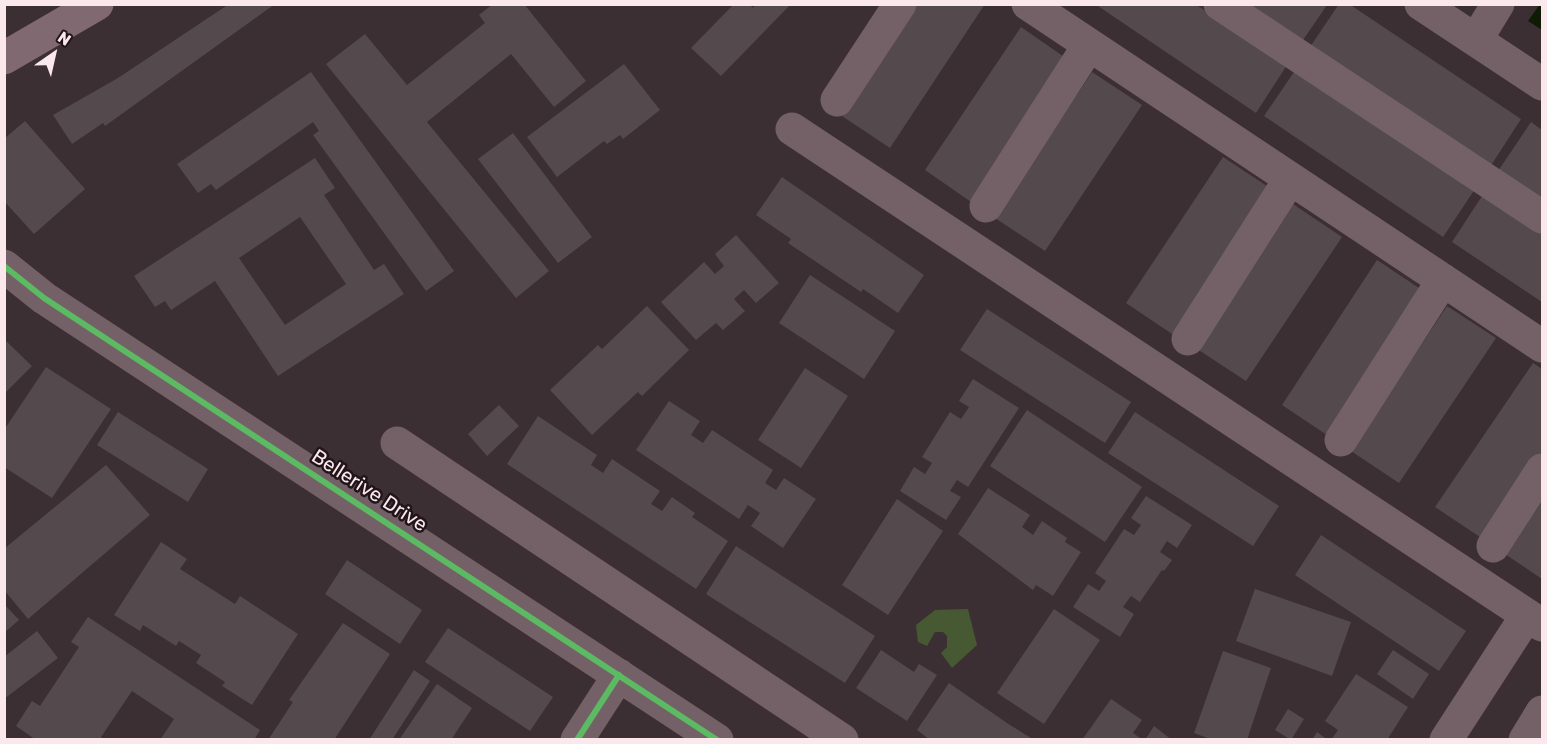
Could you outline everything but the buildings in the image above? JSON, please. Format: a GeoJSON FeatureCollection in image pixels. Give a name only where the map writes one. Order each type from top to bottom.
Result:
{"type":"FeatureCollection","features":[{"type":"Feature","properties":{"kind":"main road"},"geometry":{"type":"LineString","coordinates":[[4,58],[97,4]]}},
{"type":"Feature","properties":{"kind":"street"},"geometry":{"type":"LineString","coordinates":[[837,100],[900,4]]}},
{"type":"Feature","properties":{"kind":"street"},"geometry":{"type":"LineString","coordinates":[[1220,4],[1542,217]]}},
{"type":"Feature","properties":{"kind":"street"},"geometry":{"type":"LineString","coordinates":[[1421,4],[1542,84]]}},
{"type":"Feature","properties":{"kind":"street"},"geometry":{"type":"LineString","coordinates":[[1476,40],[1498,4]]}},
{"type":"Feature","properties":{"kind":"street"},"geometry":{"type":"LineString","coordinates":[[1046,9],[1089,45],[1542,346]]}},
{"type":"Feature","properties":{"kind":"street"},"geometry":{"type":"LineString","coordinates":[[986,206],[1089,45]]}},
{"type":"Feature","properties":{"kind":"street"},"geometry":{"type":"LineString","coordinates":[[792,129],[1535,620],[1446,740]]}},
{"type":"Feature","properties":{"kind":"street"},"geometry":{"type":"LineString","coordinates":[[1188,339],[1290,179]]}},
{"type":"Feature","properties":{"kind":"street","name":"Bellerive Drive"},"geometry":{"type":"LineString","coordinates":[[4,267],[54,305],[717,740]]}},
{"type":"Feature","properties":{"kind":"street"},"geometry":{"type":"LineString","coordinates":[[1341,440],[1443,280]]}},
{"type":"Feature","properties":{"kind":"street"},"geometry":{"type":"LineString","coordinates":[[397,443],[771,692],[833,737]]}},
{"type":"Feature","properties":{"kind":"street"},"geometry":{"type":"LineString","coordinates":[[1493,546],[1542,470]]}},
{"type":"Feature","properties":{"kind":"street"},"geometry":{"type":"LineString","coordinates":[[577,740],[619,675]]}},
{"type":"Feature","properties":{"kind":"street"},"geometry":{"type":"LineString","coordinates":[[1525,740],[1542,712]]}},
{"type":"Feature","properties":{"kind":"green space"},"geometry":{"type":"Polygon","coordinates":[[[968,609],[977,645],[952,668],[941,653],[947,647],[947,636],[943,632],[935,632],[927,646],[918,642],[916,625],[935,610],[968,609]]]}},
{"type":"Feature","properties":{"kind":"shaded area"},"geometry":{"type":"Polygon","coordinates":[[[1540,4],[1542,5],[1542,30],[1528,21],[1540,4]]]}},
{"type":"Feature","properties":{"kind":"cycle path"},"geometry":{"type":"LineString","coordinates":[[4,266],[44,298],[717,740]]}},
{"type":"Feature","properties":{"kind":"cycle path"},"geometry":{"type":"LineString","coordinates":[[577,740],[619,675]]}}]}
